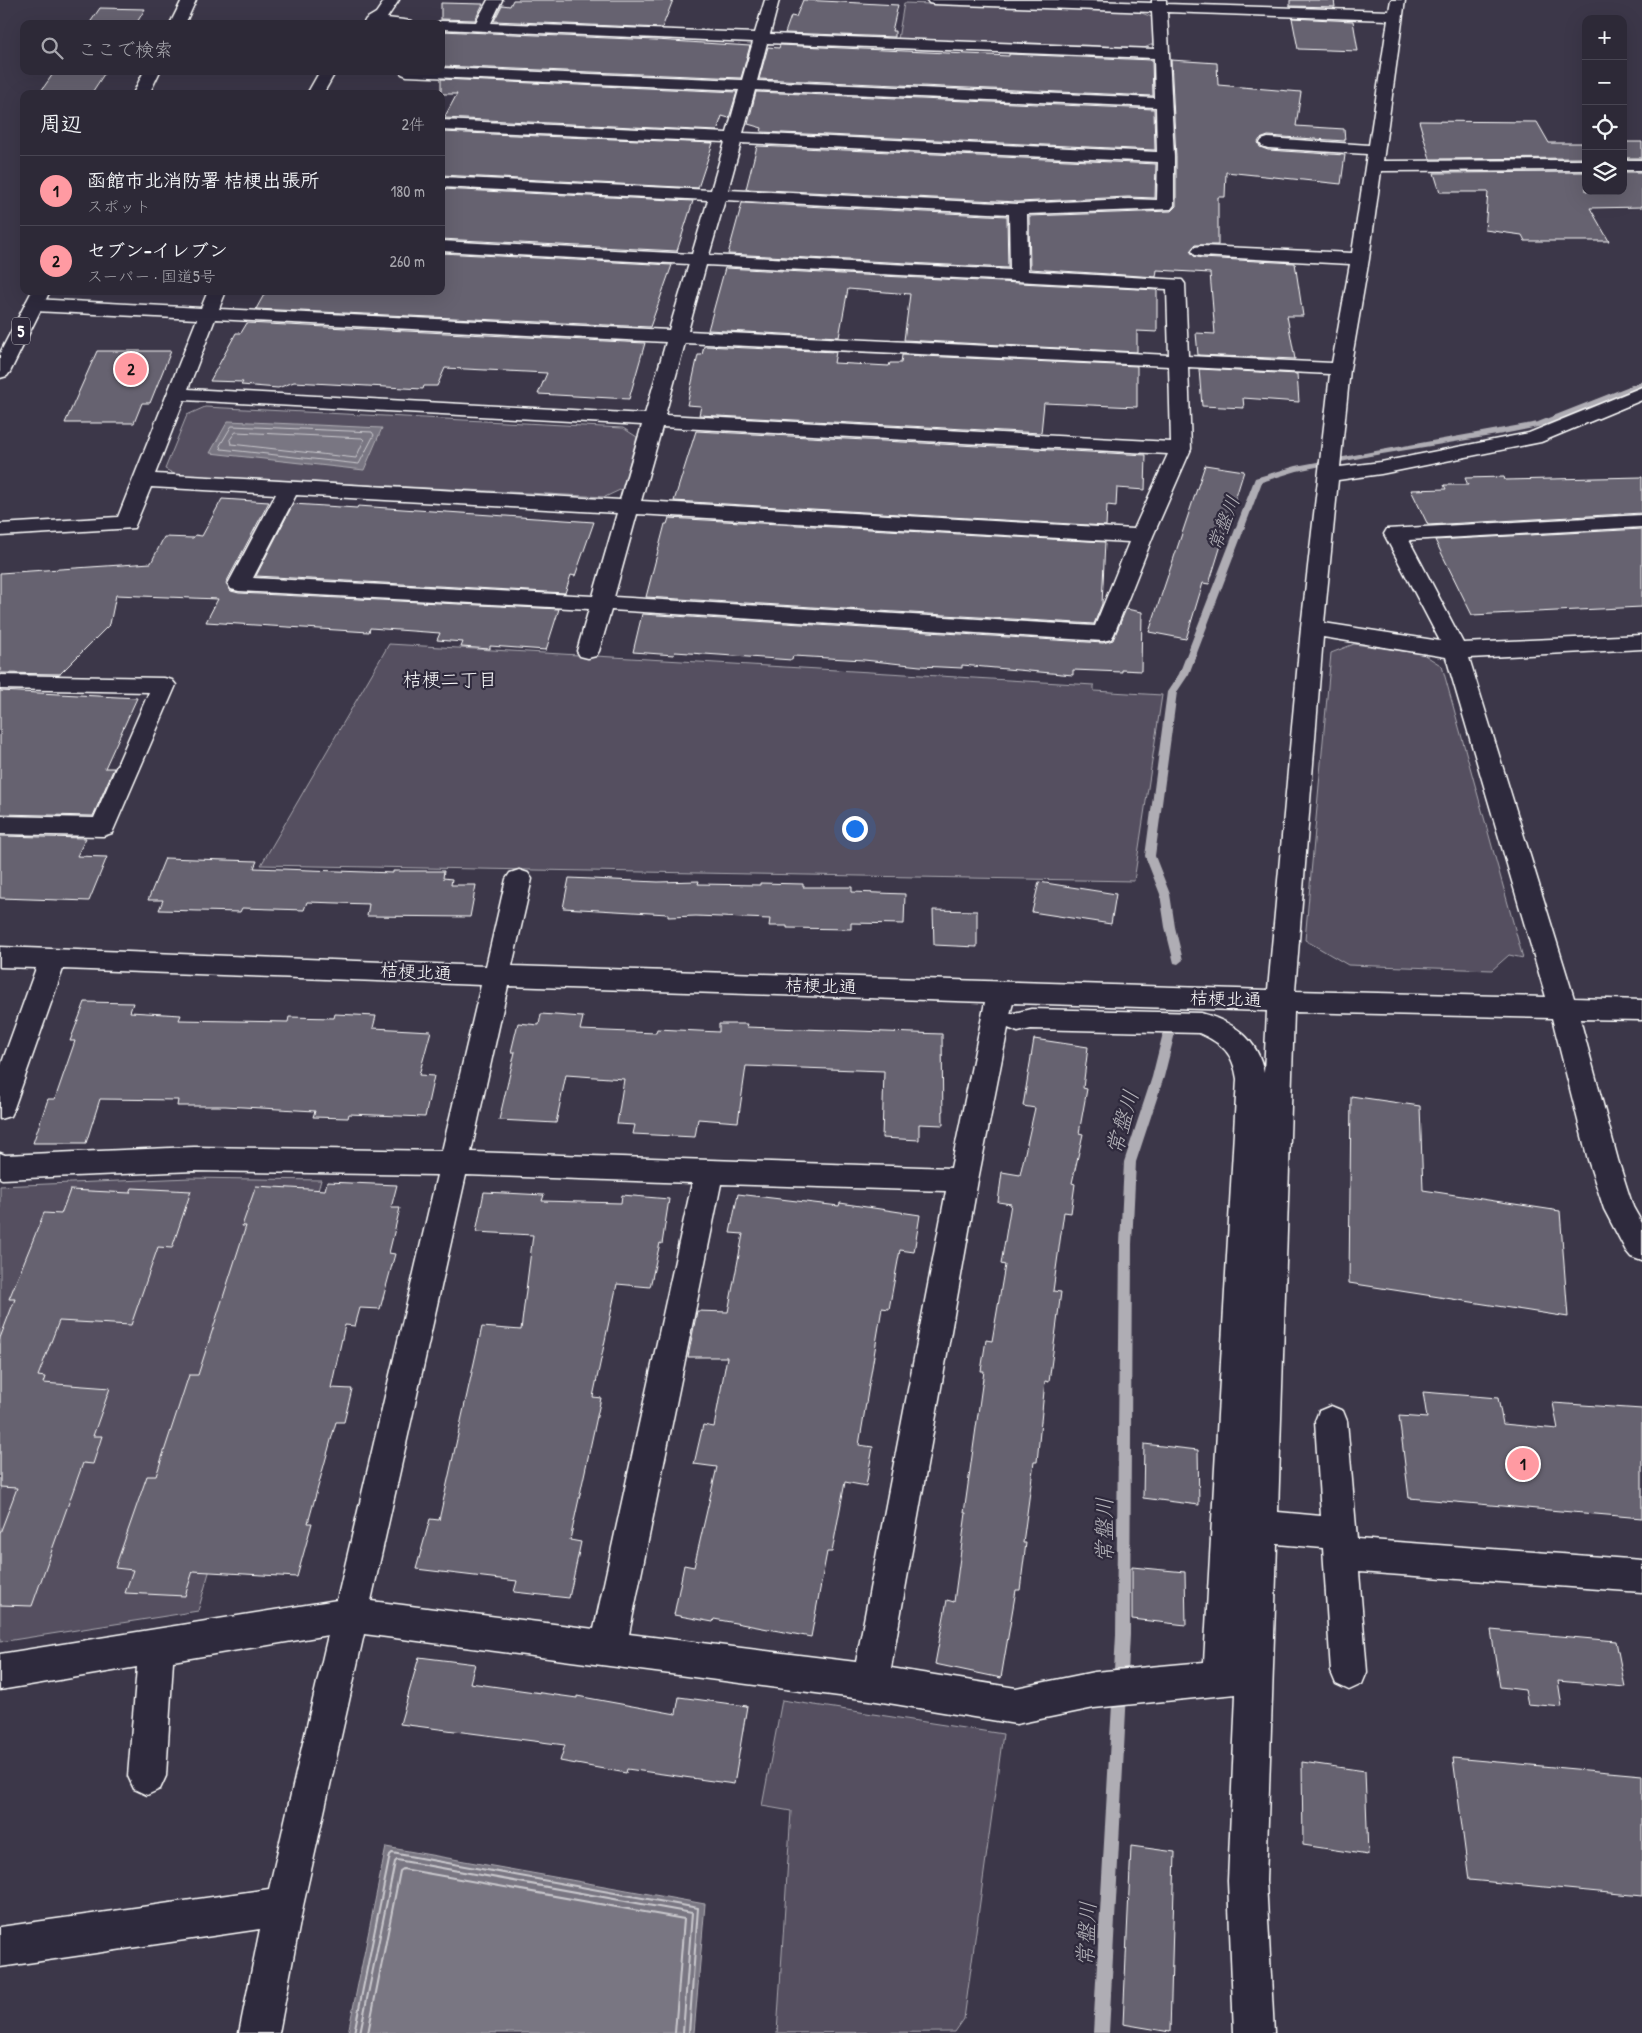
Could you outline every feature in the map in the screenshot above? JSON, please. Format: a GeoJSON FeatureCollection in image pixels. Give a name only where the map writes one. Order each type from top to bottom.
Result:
{"type":"FeatureCollection","features":[{"type":"Feature","properties":{"kind":"main road"},"geometry":{"type":"LineString","coordinates":[[179,20],[189,0]]}},
{"type":"Feature","properties":{"kind":"main road"},"geometry":{"type":"LineString","coordinates":[[375,20],[381,16],[392,0]]}},
{"type":"Feature","properties":{"kind":"main road"},"geometry":{"type":"LineString","coordinates":[[481,27],[496,0]]}},
{"type":"Feature","properties":{"kind":"main road"},"geometry":{"type":"LineString","coordinates":[[588,651],[699,259],[719,196],[747,86],[772,0]]}},
{"type":"Feature","properties":{"kind":"main road"},"geometry":{"type":"LineString","coordinates":[[934,0],[1397,8],[1360,259],[1340,370],[1312,628],[1281,1001],[1261,1527],[1238,1676]]}},
{"type":"Feature","properties":{"kind":"main road"},"geometry":{"type":"LineString","coordinates":[[445,182],[1018,209],[1165,204],[1166,157],[1159,4]]}},
{"type":"Feature","properties":{"kind":"main road"},"geometry":{"type":"LineString","coordinates":[[445,25],[1161,54]]}},
{"type":"Feature","properties":{"kind":"main road"},"geometry":{"type":"LineString","coordinates":[[445,73],[1164,103]]}},
{"type":"Feature","properties":{"kind":"main road"},"geometry":{"type":"LineString","coordinates":[[143,90],[150,75]]}},
{"type":"Feature","properties":{"kind":"main road"},"geometry":{"type":"LineString","coordinates":[[317,90],[326,75]]}},
{"type":"Feature","properties":{"kind":"main road"},"geometry":{"type":"LineString","coordinates":[[445,125],[1166,157]]}},
{"type":"Feature","properties":{"kind":"main road"},"geometry":{"type":"LineString","coordinates":[[1268,143],[1375,158],[1582,165]]}},
{"type":"Feature","properties":{"kind":"main road"},"geometry":{"type":"LineString","coordinates":[[1627,165],[1642,165]]}},
{"type":"Feature","properties":{"kind":"main road"},"geometry":{"type":"LineString","coordinates":[[1018,209],[1018,275]]}},
{"type":"Feature","properties":{"kind":"main road"},"geometry":{"type":"LineString","coordinates":[[289,488],[239,584],[603,603],[1103,634],[1142,536],[1181,449],[1176,284],[445,246]]}},
{"type":"Feature","properties":{"kind":"main road"},"geometry":{"type":"LineString","coordinates":[[1201,251],[1360,259]]}},
{"type":"Feature","properties":{"kind":"main road"},"geometry":{"type":"LineString","coordinates":[[0,530],[126,523],[214,295]]}},
{"type":"Feature","properties":{"kind":"main road"},"geometry":{"type":"LineString","coordinates":[[38,298],[207,313],[1340,370]]}},
{"type":"Feature","properties":{"kind":"main road","name":"5"},"geometry":{"type":"LineString","coordinates":[[0,372],[38,298]]}},
{"type":"Feature","properties":{"kind":"main road"},"geometry":{"type":"LineString","coordinates":[[1330,464],[1381,468],[1534,438],[1642,393]]}},
{"type":"Feature","properties":{"kind":"main road"},"geometry":{"type":"LineString","coordinates":[[177,394],[1181,449]]}},
{"type":"Feature","properties":{"kind":"main road"},"geometry":{"type":"LineString","coordinates":[[143,480],[1142,536]]}},
{"type":"Feature","properties":{"kind":"main road"},"geometry":{"type":"LineString","coordinates":[[1642,521],[1395,534],[1456,651],[1564,1008],[1606,1168],[1619,1209],[1642,1248]]}},
{"type":"Feature","properties":{"kind":"main road"},"geometry":{"type":"LineString","coordinates":[[1312,628],[1456,651],[1642,642]]}},
{"type":"Feature","properties":{"kind":"main road"},"geometry":{"type":"LineString","coordinates":[[0,682],[164,685],[103,827],[0,825]]}},
{"type":"Feature","properties":{"kind":"main road"},"geometry":{"type":"LineString","coordinates":[[259,2033],[284,1906],[519,879]]}},
{"type":"Feature","properties":{"kind":"main road","name":"桔梗北通"},"geometry":{"type":"LineString","coordinates":[[0,957],[275,966],[497,976],[1281,1001],[1642,1010]]}},
{"type":"Feature","properties":{"kind":"main road"},"geometry":{"type":"LineString","coordinates":[[0,1108],[54,958]]}},
{"type":"Feature","properties":{"kind":"main road"},"geometry":{"type":"LineString","coordinates":[[870,1682],[963,1180],[1001,992]]}},
{"type":"Feature","properties":{"kind":"main road"},"geometry":{"type":"LineString","coordinates":[[1018,1022],[1031,1019],[1201,1023],[1216,1028],[1233,1041],[1247,1058],[1252,1079],[1238,1676],[1254,2033]]}},
{"type":"Feature","properties":{"kind":"main road"},"geometry":{"type":"LineString","coordinates":[[0,1165],[2,1168],[194,1159],[454,1163],[963,1180]]}},
{"type":"Feature","properties":{"kind":"main road"},"geometry":{"type":"LineString","coordinates":[[608,1647],[709,1173]]}},
{"type":"Feature","properties":{"kind":"main road"},"geometry":{"type":"LineString","coordinates":[[1331,1421],[1349,1672]]}},
{"type":"Feature","properties":{"kind":"main road"},"geometry":{"type":"LineString","coordinates":[[1261,1527],[1339,1544],[1642,1576]]}},
{"type":"Feature","properties":{"kind":"main road"},"geometry":{"type":"LineString","coordinates":[[0,1672],[350,1615],[870,1682],[1016,1706],[1094,1690],[1238,1676]]}},
{"type":"Feature","properties":{"kind":"main road"},"geometry":{"type":"LineString","coordinates":[[147,1776],[156,1647]]}},
{"type":"Feature","properties":{"kind":"main road"},"geometry":{"type":"LineString","coordinates":[[0,1947],[284,1906]]}},
{"type":"Feature","properties":{"kind":"shaded area"},"geometry":{"type":"Polygon","coordinates":[[[904,3],[1139,12],[1152,17],[1153,44],[1142,49],[898,39],[904,3]]]}},
{"type":"Feature","properties":{"kind":"shaded area"},"geometry":{"type":"Polygon","coordinates":[[[205,407],[623,428],[637,437],[622,489],[605,497],[176,475],[165,469],[187,415],[205,407]]]}},
{"type":"Feature","properties":{"kind":"shaded area"},"geometry":{"type":"Polygon","coordinates":[[[389,644],[1094,685],[1094,691],[1162,695],[1134,881],[261,865],[389,644]]]}},
{"type":"Feature","properties":{"kind":"shaded area"},"geometry":{"type":"Polygon","coordinates":[[[1354,644],[1423,654],[1442,666],[1523,958],[1509,955],[1492,970],[1348,965],[1305,940],[1331,653],[1354,644]]]}},
{"type":"Feature","properties":{"kind":"shaded area"},"geometry":{"type":"Polygon","coordinates":[[[190,1178],[321,1180],[198,1611],[0,1642],[0,1186],[190,1178]]]}},
{"type":"Feature","properties":{"kind":"shaded area"},"geometry":{"type":"Polygon","coordinates":[[[782,1700],[1003,1734],[964,2019],[955,2032],[777,2033],[791,1811],[762,1806],[782,1700]]]}},
{"type":"Feature","properties":{"kind":"water"},"geometry":{"type":"Polygon","coordinates":[[[228,421],[382,428],[364,470],[210,453],[228,421]]]}},
{"type":"Feature","properties":{"kind":"water"},"geometry":{"type":"Polygon","coordinates":[[[386,1847],[705,1904],[694,2033],[348,2033],[386,1847]]]}},
{"type":"Feature","properties":{"kind":"building"},"geometry":{"type":"Polygon","coordinates":[[[513,0],[673,0],[662,28],[494,21],[502,5],[510,6],[513,0]]]}},
{"type":"Feature","properties":{"kind":"building"},"geometry":{"type":"Polygon","coordinates":[[[803,0],[898,5],[892,31],[895,31],[895,37],[785,33],[791,16],[796,17],[803,0]]]}},
{"type":"Feature","properties":{"kind":"building"},"geometry":{"type":"Polygon","coordinates":[[[1290,0],[1334,0],[1335,7],[1290,6],[1290,0]]]}},
{"type":"Feature","properties":{"kind":"building"},"geometry":{"type":"Polygon","coordinates":[[[441,3],[483,4],[475,20],[441,19],[441,3]]]}},
{"type":"Feature","properties":{"kind":"building"},"geometry":{"type":"Polygon","coordinates":[[[100,8],[145,9],[138,20],[92,20],[100,8]]]}},
{"type":"Feature","properties":{"kind":"building"},"geometry":{"type":"Polygon","coordinates":[[[1292,18],[1353,21],[1358,51],[1298,49],[1292,18]]]}},
{"type":"Feature","properties":{"kind":"building"},"geometry":{"type":"Polygon","coordinates":[[[445,31],[750,46],[741,78],[445,66],[445,31]]]}},
{"type":"Feature","properties":{"kind":"building"},"geometry":{"type":"Polygon","coordinates":[[[780,45],[1009,56],[1009,54],[1152,60],[1153,96],[759,79],[768,47],[779,48],[780,45]]]}},
{"type":"Feature","properties":{"kind":"building"},"geometry":{"type":"Polygon","coordinates":[[[1171,60],[1217,63],[1218,85],[1301,92],[1296,126],[1344,129],[1345,141],[1268,136],[1260,139],[1258,142],[1260,147],[1268,150],[1345,155],[1341,184],[1226,172],[1225,197],[1218,197],[1218,245],[1195,245],[1190,251],[1194,256],[1201,258],[1295,263],[1303,316],[1287,316],[1295,359],[1198,355],[1196,333],[1215,334],[1210,273],[1157,270],[1156,277],[1030,269],[1029,216],[1171,211],[1176,206],[1176,157],[1171,60]]]}},
{"type":"Feature","properties":{"kind":"building"},"geometry":{"type":"Polygon","coordinates":[[[52,75],[103,75],[94,90],[42,90],[52,75]]]}},
{"type":"Feature","properties":{"kind":"building"},"geometry":{"type":"Polygon","coordinates":[[[441,79],[737,92],[729,118],[722,116],[717,131],[445,118],[457,94],[445,94],[445,90],[441,90],[441,79]]]}},
{"type":"Feature","properties":{"kind":"building"},"geometry":{"type":"Polygon","coordinates":[[[756,92],[1154,109],[1155,150],[761,132],[762,128],[748,124],[756,92]]]}},
{"type":"Feature","properties":{"kind":"building"},"geometry":{"type":"Polygon","coordinates":[[[1419,121],[1537,122],[1549,143],[1582,143],[1582,158],[1430,159],[1419,121]]]}},
{"type":"Feature","properties":{"kind":"building"},"geometry":{"type":"Polygon","coordinates":[[[445,132],[713,143],[698,188],[445,175],[445,132]]]}},
{"type":"Feature","properties":{"kind":"building"},"geometry":{"type":"Polygon","coordinates":[[[1627,142],[1642,142],[1642,158],[1627,158],[1627,142]]]}},
{"type":"Feature","properties":{"kind":"building"},"geometry":{"type":"Polygon","coordinates":[[[757,146],[1156,164],[1155,198],[1128,197],[1018,202],[746,189],[757,146]]]}},
{"type":"Feature","properties":{"kind":"building"},"geometry":{"type":"Polygon","coordinates":[[[1582,172],[1582,195],[1627,195],[1627,172],[1642,172],[1642,207],[1590,208],[1609,241],[1525,241],[1522,235],[1485,230],[1488,192],[1440,192],[1434,173],[1582,172]]]}},
{"type":"Feature","properties":{"kind":"building"},"geometry":{"type":"Polygon","coordinates":[[[445,189],[693,201],[677,251],[445,239],[445,189]]]}},
{"type":"Feature","properties":{"kind":"building"},"geometry":{"type":"Polygon","coordinates":[[[742,203],[1007,216],[1008,268],[728,254],[742,203]]]}},
{"type":"Feature","properties":{"kind":"building"},"geometry":{"type":"Polygon","coordinates":[[[445,253],[672,265],[650,327],[256,309],[264,295],[445,295],[445,253]]]}},
{"type":"Feature","properties":{"kind":"building"},"geometry":{"type":"Polygon","coordinates":[[[725,268],[1157,290],[1157,332],[1137,331],[1137,352],[904,340],[910,294],[848,289],[839,337],[708,330],[725,268]]]}},
{"type":"Feature","properties":{"kind":"building"},"geometry":{"type":"Polygon","coordinates":[[[247,323],[645,343],[629,399],[538,394],[547,373],[445,368],[437,386],[424,386],[423,389],[294,382],[278,388],[241,385],[243,382],[210,381],[236,333],[241,333],[247,323]]]}},
{"type":"Feature","properties":{"kind":"building"},"geometry":{"type":"Polygon","coordinates":[[[704,346],[836,352],[834,363],[889,366],[890,363],[901,363],[902,355],[1137,366],[1137,407],[1044,403],[1041,433],[699,415],[701,406],[687,405],[698,355],[702,355],[704,346]]]}},
{"type":"Feature","properties":{"kind":"building"},"geometry":{"type":"Polygon","coordinates":[[[97,351],[171,351],[150,403],[142,403],[134,423],[65,423],[97,351]]]}},
{"type":"Feature","properties":{"kind":"building"},"geometry":{"type":"Polygon","coordinates":[[[1199,369],[1297,374],[1299,402],[1243,398],[1244,408],[1202,406],[1199,369]]]}},
{"type":"Feature","properties":{"kind":"building"},"geometry":{"type":"Polygon","coordinates":[[[696,431],[1146,455],[1145,490],[1117,488],[1116,506],[1107,505],[1106,526],[674,501],[696,431]]]}},
{"type":"Feature","properties":{"kind":"building"},"geometry":{"type":"Polygon","coordinates":[[[1205,465],[1244,471],[1209,584],[1203,583],[1186,639],[1149,632],[1205,465]]]}},
{"type":"Feature","properties":{"kind":"building"},"geometry":{"type":"Polygon","coordinates":[[[1504,477],[1505,480],[1642,477],[1642,513],[1428,525],[1411,490],[1446,489],[1444,485],[1468,485],[1465,478],[1504,477]]]}},
{"type":"Feature","properties":{"kind":"building"},"geometry":{"type":"Polygon","coordinates":[[[222,499],[269,502],[226,583],[231,591],[239,593],[559,609],[546,650],[490,646],[490,649],[461,647],[463,642],[437,640],[440,633],[370,628],[369,632],[206,622],[218,599],[116,595],[110,624],[60,674],[0,673],[0,573],[151,563],[164,537],[193,538],[195,535],[202,536],[222,499]]]}},
{"type":"Feature","properties":{"kind":"building"},"geometry":{"type":"Polygon","coordinates":[[[293,504],[357,508],[358,506],[594,522],[575,576],[571,575],[565,593],[256,576],[293,504]]]}},
{"type":"Feature","properties":{"kind":"building"},"geometry":{"type":"Polygon","coordinates":[[[669,518],[1105,542],[1102,604],[1094,624],[646,597],[665,524],[667,524],[669,518]]]}},
{"type":"Feature","properties":{"kind":"building"},"geometry":{"type":"Polygon","coordinates":[[[1642,529],[1642,607],[1472,615],[1435,540],[1642,529]]]}},
{"type":"Feature","properties":{"kind":"building"},"geometry":{"type":"Polygon","coordinates":[[[1126,609],[1142,612],[1141,671],[1073,670],[1073,675],[962,665],[962,668],[920,666],[864,660],[793,656],[792,660],[675,652],[674,655],[633,652],[642,614],[1103,643],[1113,640],[1126,609]]]}},
{"type":"Feature","properties":{"kind":"building"},"geometry":{"type":"Polygon","coordinates":[[[0,691],[137,698],[105,768],[114,768],[93,816],[0,814],[0,691]]]}},
{"type":"Feature","properties":{"kind":"building"},"geometry":{"type":"Polygon","coordinates":[[[0,836],[86,838],[77,856],[107,857],[89,901],[0,898],[0,836]]]}},
{"type":"Feature","properties":{"kind":"building"},"geometry":{"type":"Polygon","coordinates":[[[165,858],[257,861],[254,868],[393,873],[393,871],[444,871],[443,878],[452,879],[451,885],[476,885],[470,917],[367,916],[369,904],[307,902],[304,910],[242,908],[240,912],[159,910],[163,900],[148,900],[165,858]]]}},
{"type":"Feature","properties":{"kind":"building"},"geometry":{"type":"Polygon","coordinates":[[[569,878],[658,882],[699,881],[698,884],[803,884],[803,887],[852,887],[852,892],[905,894],[904,924],[851,923],[851,929],[787,928],[787,926],[769,926],[770,919],[696,916],[668,917],[668,914],[563,908],[569,878]]]}},
{"type":"Feature","properties":{"kind":"building"},"geometry":{"type":"Polygon","coordinates":[[[1039,882],[1116,894],[1111,924],[1032,912],[1039,882]]]}},
{"type":"Feature","properties":{"kind":"building"},"geometry":{"type":"Polygon","coordinates":[[[933,910],[977,911],[977,947],[934,945],[933,910]]]}},
{"type":"Feature","properties":{"kind":"building"},"geometry":{"type":"Polygon","coordinates":[[[85,1002],[133,1003],[130,1012],[181,1015],[179,1020],[288,1022],[289,1017],[334,1018],[335,1014],[376,1016],[373,1028],[431,1031],[419,1075],[434,1076],[425,1117],[349,1114],[348,1118],[313,1117],[315,1111],[225,1106],[177,1106],[178,1100],[100,1099],[86,1143],[33,1143],[48,1099],[55,1099],[75,1041],[70,1041],[85,1002]]]}},
{"type":"Feature","properties":{"kind":"building"},"geometry":{"type":"Polygon","coordinates":[[[541,1014],[583,1017],[580,1030],[656,1033],[657,1029],[719,1032],[719,1024],[747,1024],[746,1027],[942,1034],[943,1125],[919,1124],[919,1140],[882,1138],[884,1071],[746,1066],[738,1122],[698,1119],[695,1137],[633,1134],[635,1125],[617,1124],[624,1079],[566,1075],[556,1123],[499,1120],[515,1052],[511,1052],[518,1023],[539,1025],[541,1014]]]}},
{"type":"Feature","properties":{"kind":"building"},"geometry":{"type":"Polygon","coordinates":[[[1034,1039],[1088,1047],[1083,1088],[1087,1089],[1079,1133],[1083,1134],[1072,1183],[1075,1184],[1071,1213],[1064,1212],[1053,1291],[1061,1292],[1049,1382],[1045,1381],[1037,1462],[1034,1462],[1023,1543],[1026,1543],[1020,1590],[1016,1590],[1001,1678],[935,1664],[947,1600],[954,1602],[966,1513],[964,1513],[984,1371],[981,1371],[986,1340],[992,1341],[1005,1265],[1001,1264],[1011,1204],[998,1202],[1002,1172],[1020,1175],[1035,1108],[1023,1106],[1034,1039]]]}},
{"type":"Feature","properties":{"kind":"building"},"geometry":{"type":"Polygon","coordinates":[[[1351,1096],[1420,1106],[1423,1190],[1560,1211],[1568,1317],[1349,1283],[1351,1096]]]}},
{"type":"Feature","properties":{"kind":"building"},"geometry":{"type":"Polygon","coordinates":[[[327,1182],[397,1185],[391,1208],[400,1208],[389,1253],[395,1254],[380,1309],[360,1308],[355,1326],[345,1325],[331,1388],[352,1389],[344,1422],[336,1422],[308,1523],[312,1523],[297,1577],[193,1571],[185,1596],[125,1593],[133,1570],[115,1568],[147,1476],[156,1476],[189,1375],[198,1375],[246,1226],[242,1226],[256,1186],[325,1190],[327,1182]]]}},
{"type":"Feature","properties":{"kind":"building"},"geometry":{"type":"Polygon","coordinates":[[[132,1188],[191,1191],[172,1248],[158,1247],[131,1325],[59,1321],[38,1376],[45,1377],[43,1383],[110,1388],[93,1436],[102,1436],[93,1464],[83,1463],[32,1606],[0,1605],[0,1533],[17,1488],[0,1487],[0,1338],[15,1299],[9,1299],[44,1213],[61,1214],[70,1190],[130,1193],[132,1188]]]}},
{"type":"Feature","properties":{"kind":"building"},"geometry":{"type":"Polygon","coordinates":[[[484,1192],[544,1195],[542,1201],[621,1203],[622,1195],[669,1199],[662,1244],[660,1243],[650,1287],[617,1284],[593,1397],[601,1398],[570,1540],[581,1542],[569,1598],[514,1592],[517,1581],[416,1569],[430,1519],[439,1520],[482,1327],[521,1330],[533,1235],[476,1232],[484,1192]]]}},
{"type":"Feature","properties":{"kind":"building"},"geometry":{"type":"Polygon","coordinates":[[[738,1194],[839,1206],[840,1203],[920,1215],[914,1252],[900,1250],[889,1309],[882,1308],[859,1445],[873,1447],[866,1486],[845,1482],[832,1552],[827,1552],[811,1637],[714,1619],[713,1622],[674,1615],[684,1565],[694,1567],[717,1467],[694,1464],[703,1425],[714,1427],[727,1357],[688,1357],[697,1311],[728,1312],[743,1234],[730,1233],[738,1194]]]}},
{"type":"Feature","properties":{"kind":"building"},"geometry":{"type":"Polygon","coordinates":[[[1423,1392],[1498,1398],[1503,1424],[1558,1429],[1553,1403],[1642,1409],[1642,1518],[1409,1498],[1399,1416],[1427,1418],[1423,1392]]]}},
{"type":"Feature","properties":{"kind":"building"},"geometry":{"type":"Polygon","coordinates":[[[1144,1444],[1198,1450],[1199,1505],[1143,1498],[1144,1444]]]}},
{"type":"Feature","properties":{"kind":"building"},"geometry":{"type":"Polygon","coordinates":[[[1132,1567],[1185,1572],[1186,1625],[1132,1619],[1132,1567]]]}},
{"type":"Feature","properties":{"kind":"building"},"geometry":{"type":"Polygon","coordinates":[[[1491,1630],[1616,1641],[1625,1687],[1558,1681],[1562,1707],[1528,1704],[1525,1690],[1500,1687],[1491,1630]]]}},
{"type":"Feature","properties":{"kind":"building"},"geometry":{"type":"Polygon","coordinates":[[[419,1657],[475,1664],[470,1683],[577,1698],[577,1696],[676,1714],[679,1697],[747,1706],[734,1784],[627,1769],[626,1773],[560,1761],[565,1745],[400,1724],[419,1657]]]}},
{"type":"Feature","properties":{"kind":"building"},"geometry":{"type":"Polygon","coordinates":[[[1453,1758],[1642,1775],[1642,1896],[1469,1880],[1453,1758]]]}},
{"type":"Feature","properties":{"kind":"building"},"geometry":{"type":"Polygon","coordinates":[[[1302,1762],[1365,1771],[1368,1855],[1303,1845],[1302,1762]]]}},
{"type":"Feature","properties":{"kind":"building"},"geometry":{"type":"Polygon","coordinates":[[[1131,1846],[1175,1852],[1170,2032],[1123,2024],[1131,1846]]]}},
{"type":"Feature","properties":{"kind":"waterway","name":"常盤川"},"geometry":{"type":"LineString","coordinates":[[1178,960],[1165,894],[1150,856],[1172,692],[1184,674],[1258,480],[1296,469],[1370,454],[1540,424],[1642,383]]}},
{"type":"Feature","properties":{"kind":"waterway","name":"常盤川"},"geometry":{"type":"LineString","coordinates":[[1101,2033],[1123,1635],[1126,1244],[1130,1162],[1158,1077],[1169,1033]]}},
{"type":"Feature","properties":{"kind":"place","name":"セブン-イレブン"},"geometry":{"type":"Point","coordinates":[131,369]}},
{"type":"Feature","properties":{"kind":"place","name":"函館市北消防署 桔梗出張所"},"geometry":{"type":"Point","coordinates":[1523,1464]}},
{"type":"Feature","properties":{"kind":"district","name":"桔梗二丁目"},"geometry":{"type":"Point","coordinates":[450,679]}}]}
